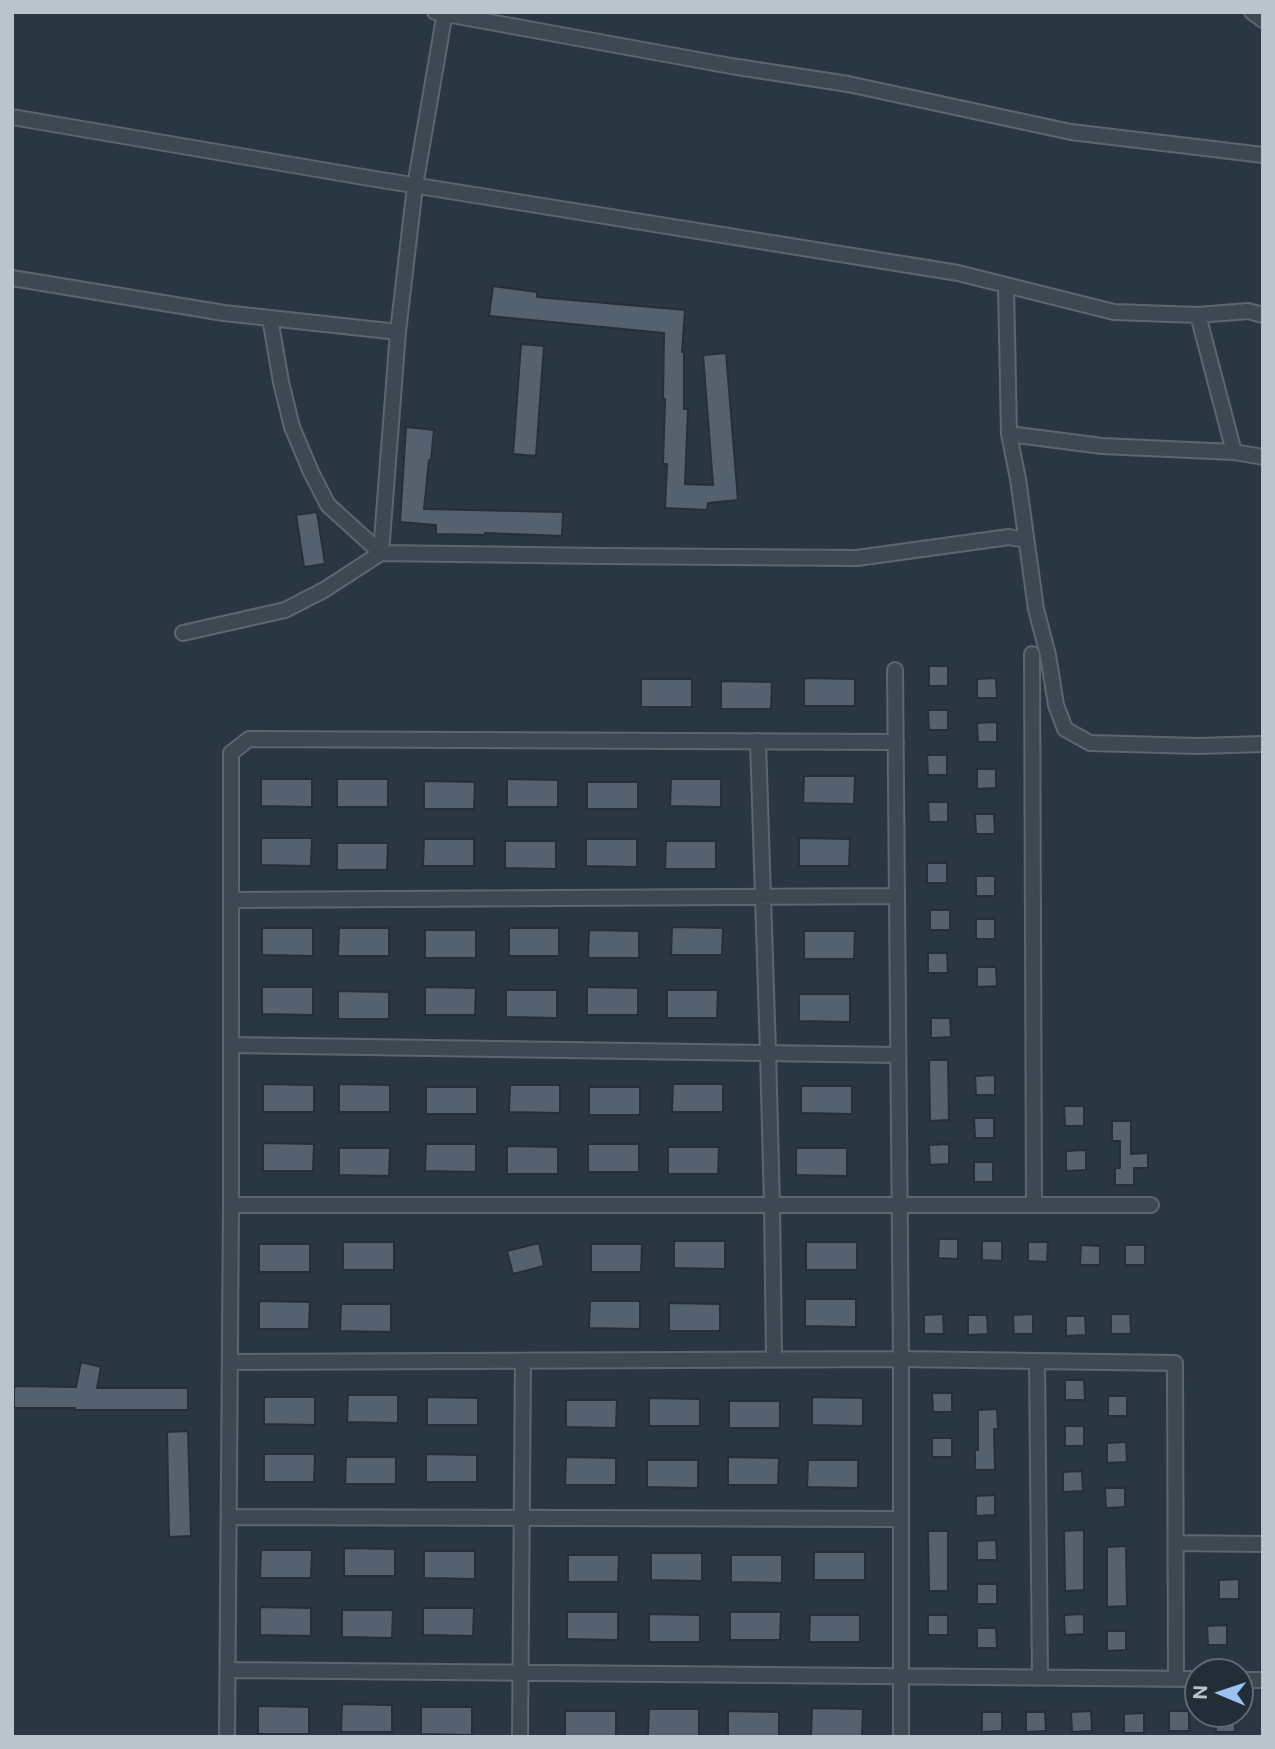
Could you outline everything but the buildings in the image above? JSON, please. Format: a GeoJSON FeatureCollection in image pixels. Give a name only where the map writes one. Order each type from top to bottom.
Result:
{"type":"FeatureCollection","features":[{"type":"Feature","properties":{"kind":"street"},"geometry":{"type":"LineString","coordinates":[[1252,12],[1263,20]]}},
{"type":"Feature","properties":{"kind":"street"},"geometry":{"type":"LineString","coordinates":[[381,552],[398,332],[415,186],[442,13],[731,66],[848,84],[1071,132],[1263,155]]}},
{"type":"Feature","properties":{"kind":"street"},"geometry":{"type":"LineString","coordinates":[[12,117],[415,186],[958,273],[1114,312],[1198,315],[1248,311],[1263,315]]}},
{"type":"Feature","properties":{"kind":"street"},"geometry":{"type":"LineString","coordinates":[[12,278],[224,313],[398,332]]}},
{"type":"Feature","properties":{"kind":"street"},"geometry":{"type":"LineString","coordinates":[[1006,285],[1009,434],[1037,609],[1056,705],[1065,729],[1090,743],[1198,746],[1263,744]]}},
{"type":"Feature","properties":{"kind":"street"},"geometry":{"type":"LineString","coordinates":[[1198,315],[1234,452]]}},
{"type":"Feature","properties":{"kind":"street"},"geometry":{"type":"LineString","coordinates":[[270,318],[292,427],[311,472],[328,505],[381,552]]}},
{"type":"Feature","properties":{"kind":"street"},"geometry":{"type":"LineString","coordinates":[[1009,434],[1102,446],[1234,452],[1263,457]]}},
{"type":"Feature","properties":{"kind":"street"},"geometry":{"type":"LineString","coordinates":[[183,633],[285,610],[324,590],[381,552],[857,558],[1009,537],[1026,540]]}},
{"type":"Feature","properties":{"kind":"street"},"geometry":{"type":"LineString","coordinates":[[1032,654],[1034,1205]]}},
{"type":"Feature","properties":{"kind":"street"},"geometry":{"type":"LineString","coordinates":[[895,670],[901,1359],[901,1737]]}},
{"type":"Feature","properties":{"kind":"street"},"geometry":{"type":"LineString","coordinates":[[228,1737],[231,753],[249,739],[896,742]]}},
{"type":"Feature","properties":{"kind":"street"},"geometry":{"type":"LineString","coordinates":[[758,741],[774,1360]]}},
{"type":"Feature","properties":{"kind":"street"},"geometry":{"type":"LineString","coordinates":[[231,900],[897,896]]}},
{"type":"Feature","properties":{"kind":"street"},"geometry":{"type":"LineString","coordinates":[[231,1045],[898,1055]]}},
{"type":"Feature","properties":{"kind":"street"},"geometry":{"type":"LineString","coordinates":[[231,1205],[1151,1205]]}},
{"type":"Feature","properties":{"kind":"street"},"geometry":{"type":"LineString","coordinates":[[230,1362],[901,1359],[1175,1363],[1176,1679]]}},
{"type":"Feature","properties":{"kind":"street"},"geometry":{"type":"LineString","coordinates":[[520,1737],[523,1361]]}},
{"type":"Feature","properties":{"kind":"street"},"geometry":{"type":"LineString","coordinates":[[1037,1361],[1040,1678]]}},
{"type":"Feature","properties":{"kind":"street"},"geometry":{"type":"LineString","coordinates":[[229,1517],[901,1519]]}},
{"type":"Feature","properties":{"kind":"street"},"geometry":{"type":"LineString","coordinates":[[1176,1543],[1263,1544]]}},
{"type":"Feature","properties":{"kind":"street"},"geometry":{"type":"LineString","coordinates":[[228,1670],[1184,1679]]}}]}
